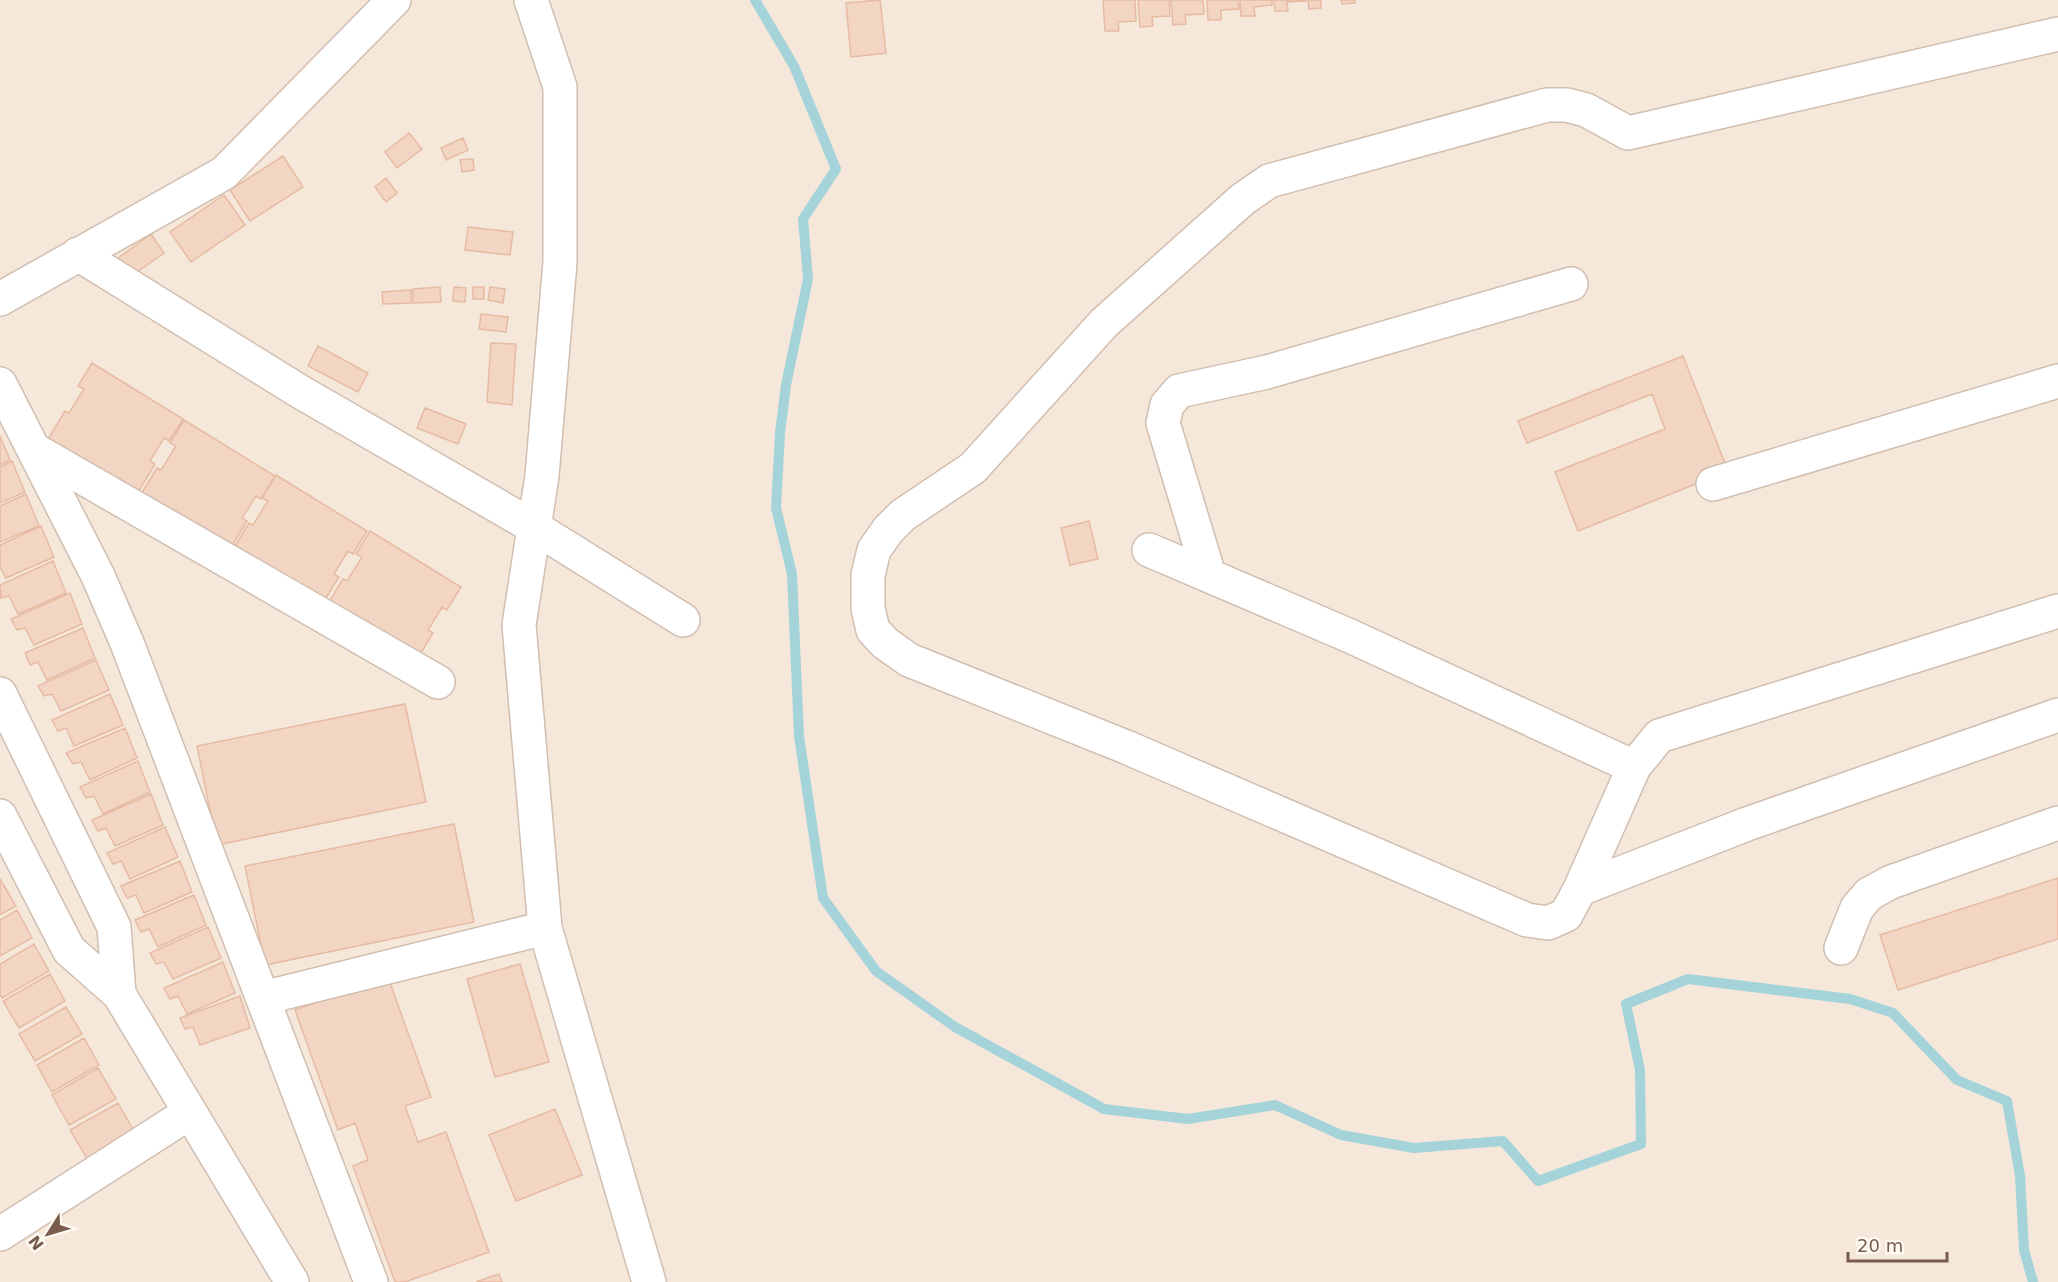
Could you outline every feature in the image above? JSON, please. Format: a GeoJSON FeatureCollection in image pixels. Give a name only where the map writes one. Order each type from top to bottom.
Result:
{"type":"FeatureCollection","features":[{"type":"Feature","properties":{"kind":"street"},"geometry":{"type":"LineString","coordinates":[[0,299],[225,173],[394,0]]}},
{"type":"Feature","properties":{"kind":"street"},"geometry":{"type":"LineString","coordinates":[[531,0],[560,87],[560,262],[542,476],[519,625],[545,928],[648,1282]]}},
{"type":"Feature","properties":{"kind":"street"},"geometry":{"type":"LineString","coordinates":[[2058,34],[1628,133],[1586,110],[1567,105],[1547,105],[1269,181],[1243,199],[1104,323],[973,468],[903,515],[888,530],[874,550],[868,575],[868,608],[873,630],[885,643],[909,660],[1126,747],[1527,920],[1548,923],[1566,915],[1580,890],[1634,767],[1659,736],[2058,611]]}},
{"type":"Feature","properties":{"kind":"street"},"geometry":{"type":"LineString","coordinates":[[78,254],[299,391],[534,527],[683,620]]}},
{"type":"Feature","properties":{"kind":"street"},"geometry":{"type":"LineString","coordinates":[[1209,575],[1163,423],[1167,405],[1179,391],[1267,372],[1571,284]]}},
{"type":"Feature","properties":{"kind":"street"},"geometry":{"type":"LineString","coordinates":[[1713,484],[2058,381]]}},
{"type":"Feature","properties":{"kind":"street"},"geometry":{"type":"LineString","coordinates":[[0,384],[98,576],[127,643],[371,1282]]}},
{"type":"Feature","properties":{"kind":"street"},"geometry":{"type":"LineString","coordinates":[[33,449],[438,682]]}},
{"type":"Feature","properties":{"kind":"street"},"geometry":{"type":"LineString","coordinates":[[1149,550],[1350,636],[1634,767]]}},
{"type":"Feature","properties":{"kind":"street"},"geometry":{"type":"LineString","coordinates":[[0,694],[114,927],[119,994]]}},
{"type":"Feature","properties":{"kind":"street"},"geometry":{"type":"LineString","coordinates":[[1580,890],[1747,824],[2058,715]]}},
{"type":"Feature","properties":{"kind":"street"},"geometry":{"type":"LineString","coordinates":[[0,816],[69,950],[119,994],[292,1282]]}},
{"type":"Feature","properties":{"kind":"street"},"geometry":{"type":"LineString","coordinates":[[1841,948],[1857,908],[1869,894],[1891,882],[2058,823]]}},
{"type":"Feature","properties":{"kind":"street"},"geometry":{"type":"LineString","coordinates":[[263,998],[545,928]]}},
{"type":"Feature","properties":{"kind":"street"},"geometry":{"type":"LineString","coordinates":[[0,1234],[189,1113]]}},
{"type":"Feature","properties":{"kind":"shaded area"},"geometry":{"type":"Polygon","coordinates":[[[0,0],[2058,0],[2058,1282],[0,1282],[0,0]]]}},
{"type":"Feature","properties":{"kind":"building"},"geometry":{"type":"Polygon","coordinates":[[[880,0],[886,53],[851,57],[846,3],[880,0]]]}},
{"type":"Feature","properties":{"kind":"building"},"geometry":{"type":"Polygon","coordinates":[[[1103,0],[1135,0],[1136,21],[1118,22],[1119,31],[1105,31],[1103,0]]]}},
{"type":"Feature","properties":{"kind":"building"},"geometry":{"type":"Polygon","coordinates":[[[1138,0],[1169,0],[1170,16],[1152,17],[1153,26],[1140,27],[1138,0]]]}},
{"type":"Feature","properties":{"kind":"building"},"geometry":{"type":"Polygon","coordinates":[[[1171,0],[1203,0],[1204,14],[1185,15],[1186,24],[1173,25],[1171,0]]]}},
{"type":"Feature","properties":{"kind":"building"},"geometry":{"type":"Polygon","coordinates":[[[1207,0],[1238,0],[1239,9],[1221,10],[1221,20],[1208,20],[1207,0]]]}},
{"type":"Feature","properties":{"kind":"building"},"geometry":{"type":"Polygon","coordinates":[[[1240,0],[1272,0],[1272,5],[1254,7],[1255,16],[1241,16],[1240,0]]]}},
{"type":"Feature","properties":{"kind":"building"},"geometry":{"type":"Polygon","coordinates":[[[1274,0],[1306,1],[1287,2],[1288,11],[1275,11],[1274,0]]]}},
{"type":"Feature","properties":{"kind":"building"},"geometry":{"type":"Polygon","coordinates":[[[1308,0],[1321,0],[1321,8],[1309,9],[1308,0]]]}},
{"type":"Feature","properties":{"kind":"building"},"geometry":{"type":"Polygon","coordinates":[[[1341,0],[1355,0],[1355,3],[1342,4],[1341,0]]]}},
{"type":"Feature","properties":{"kind":"building"},"geometry":{"type":"Polygon","coordinates":[[[409,133],[422,149],[397,168],[385,152],[409,133]]]}},
{"type":"Feature","properties":{"kind":"building"},"geometry":{"type":"Polygon","coordinates":[[[463,138],[468,150],[446,160],[441,148],[463,138]]]}},
{"type":"Feature","properties":{"kind":"building"},"geometry":{"type":"Polygon","coordinates":[[[283,156],[303,187],[250,221],[230,190],[283,156]]]}},
{"type":"Feature","properties":{"kind":"building"},"geometry":{"type":"Polygon","coordinates":[[[473,159],[474,170],[462,172],[460,160],[473,159]]]}},
{"type":"Feature","properties":{"kind":"building"},"geometry":{"type":"Polygon","coordinates":[[[386,178],[397,193],[386,202],[375,187],[386,178]]]}},
{"type":"Feature","properties":{"kind":"building"},"geometry":{"type":"Polygon","coordinates":[[[224,195],[245,225],[191,262],[170,232],[224,195]]]}},
{"type":"Feature","properties":{"kind":"building"},"geometry":{"type":"Polygon","coordinates":[[[468,227],[513,232],[510,255],[465,250],[468,227]]]}},
{"type":"Feature","properties":{"kind":"building"},"geometry":{"type":"Polygon","coordinates":[[[151,234],[164,253],[123,282],[110,264],[151,234]]]}},
{"type":"Feature","properties":{"kind":"building"},"geometry":{"type":"Polygon","coordinates":[[[440,287],[441,302],[413,303],[413,289],[440,287]]]}},
{"type":"Feature","properties":{"kind":"building"},"geometry":{"type":"Polygon","coordinates":[[[454,287],[466,288],[465,302],[453,301],[454,287]]]}},
{"type":"Feature","properties":{"kind":"building"},"geometry":{"type":"Polygon","coordinates":[[[473,287],[484,287],[484,299],[473,299],[473,287]]]}},
{"type":"Feature","properties":{"kind":"building"},"geometry":{"type":"Polygon","coordinates":[[[490,287],[505,289],[503,303],[488,300],[490,287]]]}},
{"type":"Feature","properties":{"kind":"building"},"geometry":{"type":"Polygon","coordinates":[[[411,290],[411,303],[383,304],[382,292],[411,290]]]}},
{"type":"Feature","properties":{"kind":"building"},"geometry":{"type":"Polygon","coordinates":[[[481,314],[508,317],[506,332],[479,329],[481,314]]]}},
{"type":"Feature","properties":{"kind":"building"},"geometry":{"type":"Polygon","coordinates":[[[491,343],[516,344],[512,405],[487,402],[491,343]]]}},
{"type":"Feature","properties":{"kind":"building"},"geometry":{"type":"Polygon","coordinates":[[[318,346],[368,373],[358,392],[308,366],[318,346]]]}},
{"type":"Feature","properties":{"kind":"building"},"geometry":{"type":"Polygon","coordinates":[[[1683,356],[1728,471],[1578,531],[1555,472],[1665,429],[1652,394],[1527,443],[1518,421],[1683,356]]]}},
{"type":"Feature","properties":{"kind":"building"},"geometry":{"type":"Polygon","coordinates":[[[92,363],[183,419],[169,441],[164,438],[150,461],[155,464],[137,494],[48,439],[65,411],[69,413],[84,389],[78,386],[92,363]]]}},
{"type":"Feature","properties":{"kind":"building"},"geometry":{"type":"Polygon","coordinates":[[[425,408],[466,424],[458,444],[417,428],[425,408]]]}},
{"type":"Feature","properties":{"kind":"building"},"geometry":{"type":"Polygon","coordinates":[[[184,420],[275,476],[261,499],[256,496],[242,518],[247,521],[229,551],[140,496],[157,468],[161,470],[176,446],[170,443],[184,420]]]}},
{"type":"Feature","properties":{"kind":"building"},"geometry":{"type":"Polygon","coordinates":[[[0,436],[10,460],[0,465],[0,436]]]}},
{"type":"Feature","properties":{"kind":"building"},"geometry":{"type":"Polygon","coordinates":[[[12,461],[25,492],[0,503],[0,467],[12,461]]]}},
{"type":"Feature","properties":{"kind":"building"},"geometry":{"type":"Polygon","coordinates":[[[276,475],[367,531],[353,554],[348,551],[334,574],[339,577],[321,606],[232,551],[249,523],[253,525],[268,501],[262,498],[276,475]]]}},
{"type":"Feature","properties":{"kind":"building"},"geometry":{"type":"Polygon","coordinates":[[[26,494],[39,526],[0,542],[0,506],[26,494]]]}},
{"type":"Feature","properties":{"kind":"building"},"geometry":{"type":"Polygon","coordinates":[[[1089,521],[1098,559],[1070,565],[1061,528],[1089,521]]]}},
{"type":"Feature","properties":{"kind":"building"},"geometry":{"type":"Polygon","coordinates":[[[41,526],[54,557],[6,578],[0,567],[0,545],[41,526]]]}},
{"type":"Feature","properties":{"kind":"building"},"geometry":{"type":"Polygon","coordinates":[[[370,531],[461,587],[447,610],[442,607],[428,630],[433,633],[415,663],[326,607],[343,579],[347,581],[362,557],[356,554],[370,531]]]}},
{"type":"Feature","properties":{"kind":"building"},"geometry":{"type":"Polygon","coordinates":[[[53,561],[66,593],[18,614],[9,596],[1,598],[0,585],[53,561]]]}},
{"type":"Feature","properties":{"kind":"building"},"geometry":{"type":"Polygon","coordinates":[[[70,593],[82,624],[34,645],[25,628],[17,630],[11,619],[70,593]]]}},
{"type":"Feature","properties":{"kind":"building"},"geometry":{"type":"Polygon","coordinates":[[[83,628],[95,658],[47,680],[38,662],[30,665],[25,653],[83,628]]]}},
{"type":"Feature","properties":{"kind":"building"},"geometry":{"type":"Polygon","coordinates":[[[96,660],[109,690],[61,711],[52,694],[44,696],[38,686],[96,660]]]}},
{"type":"Feature","properties":{"kind":"building"},"geometry":{"type":"Polygon","coordinates":[[[110,694],[123,725],[74,746],[66,728],[58,731],[52,720],[110,694]]]}},
{"type":"Feature","properties":{"kind":"building"},"geometry":{"type":"Polygon","coordinates":[[[405,704],[426,802],[217,845],[197,746],[405,704]]]}},
{"type":"Feature","properties":{"kind":"building"},"geometry":{"type":"Polygon","coordinates":[[[125,728],[137,758],[90,780],[81,762],[73,764],[66,753],[125,728]]]}},
{"type":"Feature","properties":{"kind":"building"},"geometry":{"type":"Polygon","coordinates":[[[138,761],[150,792],[103,814],[94,796],[86,798],[80,787],[138,761]]]}},
{"type":"Feature","properties":{"kind":"building"},"geometry":{"type":"Polygon","coordinates":[[[151,794],[163,825],[115,846],[106,828],[98,831],[92,820],[151,794]]]}},
{"type":"Feature","properties":{"kind":"building"},"geometry":{"type":"Polygon","coordinates":[[[454,824],[474,922],[265,965],[245,866],[454,824]]]}},
{"type":"Feature","properties":{"kind":"building"},"geometry":{"type":"Polygon","coordinates":[[[165,827],[178,857],[130,879],[121,861],[113,864],[107,853],[165,827]]]}},
{"type":"Feature","properties":{"kind":"building"},"geometry":{"type":"Polygon","coordinates":[[[180,861],[192,892],[144,913],[136,895],[127,898],[121,886],[180,861]]]}},
{"type":"Feature","properties":{"kind":"building"},"geometry":{"type":"Polygon","coordinates":[[[2058,878],[2058,939],[1898,990],[1880,935],[2058,878]]]}},
{"type":"Feature","properties":{"kind":"building"},"geometry":{"type":"Polygon","coordinates":[[[0,879],[16,906],[0,915],[0,879]]]}},
{"type":"Feature","properties":{"kind":"building"},"geometry":{"type":"Polygon","coordinates":[[[194,895],[206,925],[158,947],[149,929],[141,932],[135,920],[194,895]]]}},
{"type":"Feature","properties":{"kind":"building"},"geometry":{"type":"Polygon","coordinates":[[[17,910],[32,938],[0,956],[0,920],[17,910]]]}},
{"type":"Feature","properties":{"kind":"building"},"geometry":{"type":"Polygon","coordinates":[[[208,927],[221,958],[173,979],[164,962],[156,964],[150,953],[208,927]]]}},
{"type":"Feature","properties":{"kind":"building"},"geometry":{"type":"Polygon","coordinates":[[[34,944],[49,971],[2,998],[0,964],[34,944]]]}},
{"type":"Feature","properties":{"kind":"building"},"geometry":{"type":"Polygon","coordinates":[[[223,962],[235,993],[187,1014],[178,996],[170,999],[164,988],[223,962]]]}},
{"type":"Feature","properties":{"kind":"building"},"geometry":{"type":"Polygon","coordinates":[[[520,964],[549,1062],[495,1077],[467,979],[520,964]]]}},
{"type":"Feature","properties":{"kind":"building"},"geometry":{"type":"Polygon","coordinates":[[[50,974],[65,1001],[19,1028],[3,1001],[50,974]]]}},
{"type":"Feature","properties":{"kind":"building"},"geometry":{"type":"Polygon","coordinates":[[[388,977],[431,1097],[405,1106],[418,1142],[446,1132],[489,1252],[405,1282],[395,1282],[353,1166],[368,1160],[355,1123],[338,1130],[295,1010],[388,977]]]}},
{"type":"Feature","properties":{"kind":"building"},"geometry":{"type":"Polygon","coordinates":[[[240,996],[250,1028],[200,1045],[193,1027],[185,1029],[180,1018],[240,996]]]}},
{"type":"Feature","properties":{"kind":"building"},"geometry":{"type":"Polygon","coordinates":[[[66,1007],[82,1034],[35,1061],[19,1034],[66,1007]]]}},
{"type":"Feature","properties":{"kind":"building"},"geometry":{"type":"Polygon","coordinates":[[[84,1038],[99,1065],[52,1092],[37,1065],[84,1038]]]}},
{"type":"Feature","properties":{"kind":"building"},"geometry":{"type":"Polygon","coordinates":[[[98,1068],[116,1099],[69,1125],[52,1095],[98,1068]]]}},
{"type":"Feature","properties":{"kind":"building"},"geometry":{"type":"Polygon","coordinates":[[[118,1103],[135,1133],[88,1160],[70,1130],[118,1103]]]}},
{"type":"Feature","properties":{"kind":"building"},"geometry":{"type":"Polygon","coordinates":[[[555,1109],[582,1175],[516,1201],[489,1135],[555,1109]]]}},
{"type":"Feature","properties":{"kind":"building"},"geometry":{"type":"Polygon","coordinates":[[[499,1274],[502,1282],[476,1282],[499,1274]]]}},
{"type":"Feature","properties":{"kind":"waterway"},"geometry":{"type":"LineString","coordinates":[[755,0],[794,66],[836,169],[803,219],[808,279],[786,385],[780,433],[776,508],[792,574],[799,736],[823,898],[876,971],[955,1027],[1104,1109],[1188,1119],[1275,1105],[1341,1135],[1414,1148],[1503,1141],[1538,1181],[1641,1144],[1640,1070],[1626,1004],[1688,979],[1850,999],[1893,1013],[1957,1080],[2007,1101],[2020,1176],[2024,1250],[2033,1282]]}}]}
